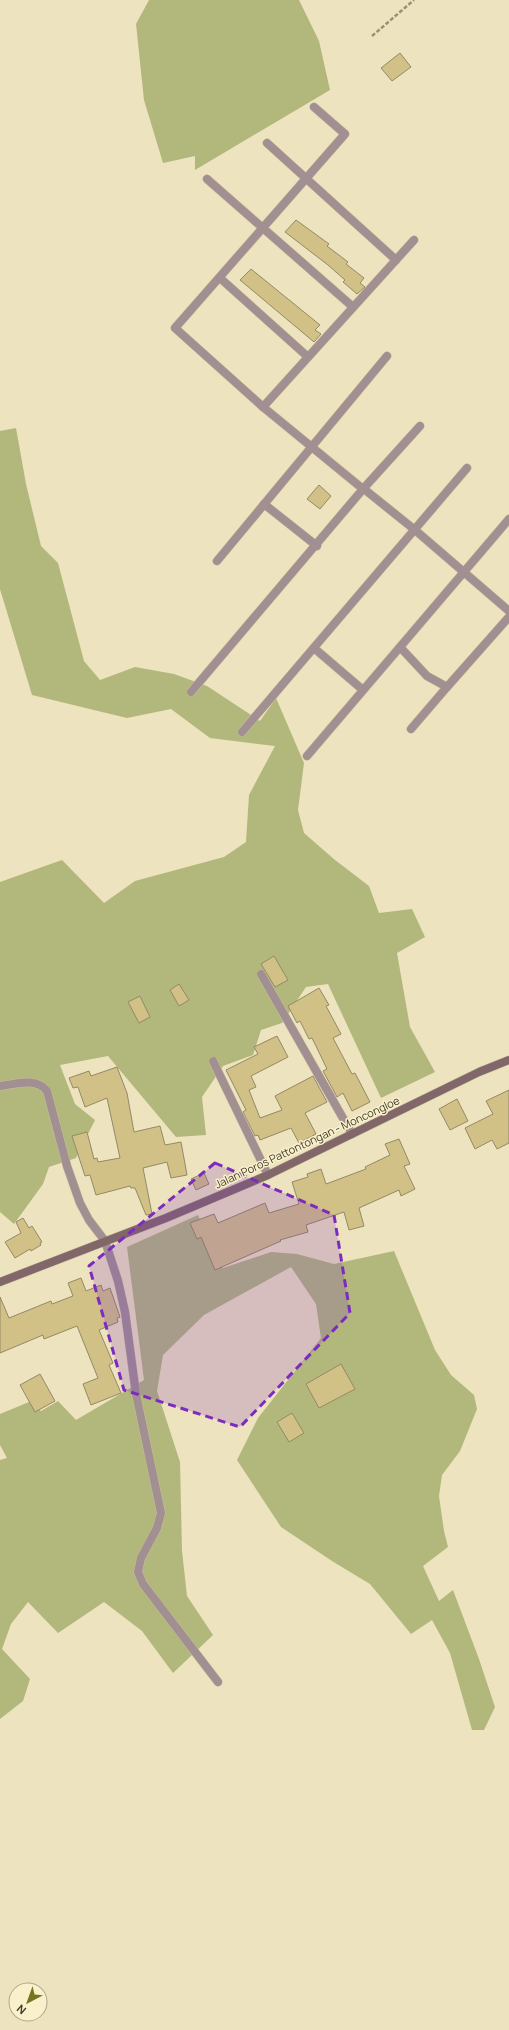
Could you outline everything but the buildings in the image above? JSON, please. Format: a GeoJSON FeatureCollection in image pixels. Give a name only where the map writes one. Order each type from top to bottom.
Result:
{"type":"FeatureCollection","features":[{"type":"Feature","properties":{"kind":"street"},"geometry":{"type":"LineString","coordinates":[[314,107],[345,134],[175,328],[312,448],[415,530],[509,611]]}},
{"type":"Feature","properties":{"kind":"street"},"geometry":{"type":"LineString","coordinates":[[268,143],[396,260]]}},
{"type":"Feature","properties":{"kind":"street"},"geometry":{"type":"LineString","coordinates":[[207,179],[262,230],[353,307]]}},
{"type":"Feature","properties":{"kind":"street"},"geometry":{"type":"LineString","coordinates":[[263,406],[414,240]]}},
{"type":"Feature","properties":{"kind":"street"},"geometry":{"type":"LineString","coordinates":[[220,278],[308,357]]}},
{"type":"Feature","properties":{"kind":"street"},"geometry":{"type":"LineString","coordinates":[[217,561],[387,356]]}},
{"type":"Feature","properties":{"kind":"street"},"geometry":{"type":"LineString","coordinates":[[191,692],[363,489],[420,426]]}},
{"type":"Feature","properties":{"kind":"street"},"geometry":{"type":"LineString","coordinates":[[242,732],[467,468]]}},
{"type":"Feature","properties":{"kind":"street"},"geometry":{"type":"LineString","coordinates":[[264,504],[316,546]]}},
{"type":"Feature","properties":{"kind":"street"},"geometry":{"type":"LineString","coordinates":[[307,756],[509,519]]}},
{"type":"Feature","properties":{"kind":"street"},"geometry":{"type":"LineString","coordinates":[[410,729],[509,617]]}},
{"type":"Feature","properties":{"kind":"street"},"geometry":{"type":"LineString","coordinates":[[400,647],[428,676],[447,687]]}},
{"type":"Feature","properties":{"kind":"street"},"geometry":{"type":"LineString","coordinates":[[314,648],[363,690]]}},
{"type":"Feature","properties":{"kind":"street"},"geometry":{"type":"LineString","coordinates":[[261,974],[352,1134]]}},
{"type":"Feature","properties":{"kind":"street","name":"Jalan Poros Pattontongan - Moncongloe"},"geometry":{"type":"LineString","coordinates":[[0,1282],[166,1218],[268,1175],[479,1072],[509,1060]]}},
{"type":"Feature","properties":{"kind":"street"},"geometry":{"type":"LineString","coordinates":[[213,1061],[268,1175]]}},
{"type":"Feature","properties":{"kind":"street"},"geometry":{"type":"LineString","coordinates":[[0,1086],[28,1082],[44,1086],[47,1091],[80,1203],[89,1220],[105,1241],[118,1281],[125,1312],[136,1394],[161,1514],[158,1528],[140,1558],[138,1572],[143,1584],[218,1682]]}},
{"type":"Feature","properties":{"kind":"path"},"geometry":{"type":"LineString","coordinates":[[372,36],[414,0]]}},
{"type":"Feature","properties":{"kind":"highlighted area"},"geometry":{"type":"Polygon","coordinates":[[[215,1163],[334,1215],[350,1313],[240,1427],[124,1390],[89,1266],[215,1163]]]}},
{"type":"Feature","properties":{"kind":"green space"},"geometry":{"type":"Polygon","coordinates":[[[149,0],[299,0],[319,41],[330,90],[195,170],[195,156],[163,163],[144,100],[136,24],[149,0]]]}},
{"type":"Feature","properties":{"kind":"green space"},"geometry":{"type":"Polygon","coordinates":[[[16,428],[26,484],[41,546],[58,563],[84,661],[100,680],[135,667],[174,674],[207,686],[260,721],[276,698],[304,763],[298,810],[304,833],[335,860],[369,886],[379,913],[412,909],[425,937],[397,953],[410,1027],[435,1072],[381,1098],[328,984],[306,987],[282,1023],[261,1030],[253,1055],[223,1066],[202,1097],[206,1135],[176,1137],[108,1056],[60,1065],[75,1104],[95,1120],[76,1158],[49,1167],[43,1184],[14,1224],[0,1212],[0,882],[62,860],[104,903],[135,881],[224,857],[246,842],[249,795],[275,746],[210,738],[171,709],[127,718],[32,695],[0,589],[0,431],[16,428]]]}},
{"type":"Feature","properties":{"kind":"green space"},"geometry":{"type":"Polygon","coordinates":[[[198,1215],[223,1268],[271,1252],[297,1254],[334,1264],[394,1251],[435,1350],[451,1375],[474,1395],[477,1409],[460,1451],[442,1475],[439,1496],[448,1547],[423,1566],[439,1601],[453,1590],[479,1659],[495,1707],[484,1730],[472,1730],[450,1653],[432,1620],[411,1634],[370,1584],[281,1527],[237,1460],[258,1418],[321,1338],[316,1304],[291,1267],[204,1315],[163,1355],[157,1391],[180,1462],[182,1551],[187,1596],[213,1635],[173,1673],[142,1631],[104,1602],[58,1633],[28,1602],[11,1624],[2,1649],[30,1679],[23,1701],[0,1719],[0,1460],[7,1458],[0,1445],[0,1414],[29,1402],[41,1411],[58,1401],[76,1420],[144,1380],[127,1247],[198,1215]]]}}]}
